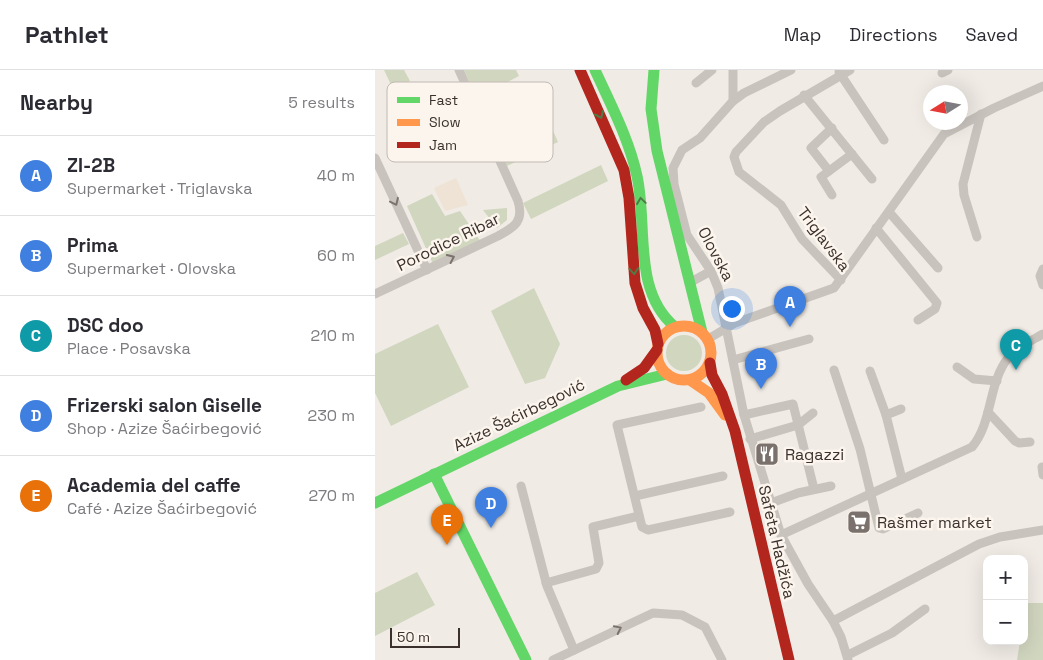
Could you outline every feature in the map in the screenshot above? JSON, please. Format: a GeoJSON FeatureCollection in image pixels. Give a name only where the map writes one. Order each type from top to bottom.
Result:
{"type":"FeatureCollection","features":[{"type":"Feature","properties":{"kind":"main road"},"geometry":{"type":"LineString","coordinates":[[580,70],[624,170],[631,218],[635,283],[643,308],[655,330],[658,347],[657,359],[667,374],[680,381],[690,380],[706,371],[710,363],[711,347],[705,336],[689,283],[654,136],[651,108],[654,70]]}},
{"type":"Feature","properties":{"kind":"main road"},"geometry":{"type":"LineString","coordinates":[[595,70],[637,176],[642,200],[648,280],[654,302],[663,318],[705,336]]}},
{"type":"Feature","properties":{"kind":"main road"},"geometry":{"type":"LineString","coordinates":[[658,347],[662,336],[679,326],[690,311],[689,283]]}},
{"type":"Feature","properties":{"kind":"main road","name":"Azize Šaćirbegović"},"geometry":{"type":"LineString","coordinates":[[375,503],[618,386],[644,368],[658,347]]}},
{"type":"Feature","properties":{"kind":"main road","name":"Safeta Hadžića"},"geometry":{"type":"LineString","coordinates":[[710,363],[712,375],[722,394],[735,430],[789,660]]}},
{"type":"Feature","properties":{"kind":"main road","name":"Azize Šaćirbegović"},"geometry":{"type":"LineString","coordinates":[[618,386],[667,374]]}},
{"type":"Feature","properties":{"kind":"main road","name":"Safeta Hadžića"},"geometry":{"type":"LineString","coordinates":[[690,380],[709,393],[735,430]]}},
{"type":"Feature","properties":{"kind":"main road"},"geometry":{"type":"LineString","coordinates":[[434,474],[526,660]]}},
{"type":"Feature","properties":{"kind":"street","name":"Porodice Ribar"},"geometry":{"type":"LineString","coordinates":[[459,70],[464,82]]}},
{"type":"Feature","properties":{"kind":"street"},"geometry":{"type":"LineString","coordinates":[[696,83],[712,70]]}},
{"type":"Feature","properties":{"kind":"street"},"geometry":{"type":"LineString","coordinates":[[733,70],[733,101]]}},
{"type":"Feature","properties":{"kind":"street","name":"Olovska"},"geometry":{"type":"LineString","coordinates":[[791,70],[744,93],[733,101],[700,138],[682,150],[673,168],[674,184],[687,235],[711,271],[719,288],[744,415],[781,535],[808,584],[833,621],[848,657],[892,633],[925,609]]}},
{"type":"Feature","properties":{"kind":"street","name":"Triglavska"},"geometry":{"type":"LineString","coordinates":[[705,336],[816,296],[834,288],[841,280],[802,238],[781,205],[739,172],[735,162],[735,152],[764,122],[839,72],[850,70]]}},
{"type":"Feature","properties":{"kind":"street"},"geometry":{"type":"LineString","coordinates":[[839,72],[884,140]]}},
{"type":"Feature","properties":{"kind":"street"},"geometry":{"type":"LineString","coordinates":[[841,280],[944,134],[981,114],[1043,86]]}},
{"type":"Feature","properties":{"kind":"street"},"geometry":{"type":"LineString","coordinates":[[804,95],[872,179]]}},
{"type":"Feature","properties":{"kind":"street"},"geometry":{"type":"LineString","coordinates":[[977,238],[964,195],[963,184],[981,114]]}},
{"type":"Feature","properties":{"kind":"street"},"geometry":{"type":"LineString","coordinates":[[832,128],[811,148],[829,171],[852,154]]}},
{"type":"Feature","properties":{"kind":"street"},"geometry":{"type":"LineString","coordinates":[[375,158],[427,270]]}},
{"type":"Feature","properties":{"kind":"street","name":"Porodice Ribar"},"geometry":{"type":"LineString","coordinates":[[375,294],[513,228],[520,218],[521,211],[500,162]]}},
{"type":"Feature","properties":{"kind":"street","name":"Triglavska"},"geometry":{"type":"LineString","coordinates":[[829,171],[821,179],[832,195]]}},
{"type":"Feature","properties":{"kind":"street"},"geometry":{"type":"LineString","coordinates":[[889,212],[938,268]]}},
{"type":"Feature","properties":{"kind":"street"},"geometry":{"type":"LineString","coordinates":[[876,228],[937,303],[935,309],[918,320]]}},
{"type":"Feature","properties":{"kind":"street"},"geometry":{"type":"LineString","coordinates":[[1043,270],[1040,276],[1043,285]]}},
{"type":"Feature","properties":{"kind":"street"},"geometry":{"type":"LineString","coordinates":[[689,283],[711,271]]}},
{"type":"Feature","properties":{"kind":"street"},"geometry":{"type":"LineString","coordinates":[[781,535],[972,447],[980,436],[997,381],[1008,358],[1019,348],[1043,334]]}},
{"type":"Feature","properties":{"kind":"street"},"geometry":{"type":"LineString","coordinates":[[733,360],[809,339]]}},
{"type":"Feature","properties":{"kind":"street"},"geometry":{"type":"LineString","coordinates":[[957,367],[975,379],[997,381]]}},
{"type":"Feature","properties":{"kind":"street"},"geometry":{"type":"LineString","coordinates":[[834,370],[860,449],[869,494],[880,529],[918,513]]}},
{"type":"Feature","properties":{"kind":"street"},"geometry":{"type":"LineString","coordinates":[[870,371],[886,415],[902,479]]}},
{"type":"Feature","properties":{"kind":"street"},"geometry":{"type":"LineString","coordinates":[[744,415],[791,404],[795,407],[814,489]]}},
{"type":"Feature","properties":{"kind":"street"},"geometry":{"type":"LineString","coordinates":[[701,407],[617,425],[642,527],[648,530],[730,512]]}},
{"type":"Feature","properties":{"kind":"street"},"geometry":{"type":"LineString","coordinates":[[886,415],[901,409]]}},
{"type":"Feature","properties":{"kind":"street"},"geometry":{"type":"LineString","coordinates":[[988,412],[1015,441],[1019,443],[1030,442]]}},
{"type":"Feature","properties":{"kind":"street"},"geometry":{"type":"LineString","coordinates":[[751,439],[799,425],[813,413]]}},
{"type":"Feature","properties":{"kind":"street"},"geometry":{"type":"LineString","coordinates":[[1042,467],[1043,475]]}},
{"type":"Feature","properties":{"kind":"street"},"geometry":{"type":"LineString","coordinates":[[635,496],[723,476]]}},
{"type":"Feature","properties":{"kind":"street"},"geometry":{"type":"LineString","coordinates":[[521,486],[546,583],[574,650]]}},
{"type":"Feature","properties":{"kind":"street"},"geometry":{"type":"LineString","coordinates":[[771,503],[814,489],[831,486]]}},
{"type":"Feature","properties":{"kind":"street"},"geometry":{"type":"LineString","coordinates":[[546,583],[596,569],[599,563],[593,528],[639,516]]}},
{"type":"Feature","properties":{"kind":"street"},"geometry":{"type":"LineString","coordinates":[[833,621],[979,544],[1000,537],[1043,530]]}},
{"type":"Feature","properties":{"kind":"street"},"geometry":{"type":"LineString","coordinates":[[553,660],[653,613],[682,615],[705,627],[722,660]]}},
{"type":"Feature","properties":{"kind":"green space"},"geometry":{"type":"Polygon","coordinates":[[[384,70],[404,70],[410,81],[408,82],[390,82],[384,70]]]}},
{"type":"Feature","properties":{"kind":"green space"},"geometry":{"type":"Polygon","coordinates":[[[464,70],[516,70],[519,76],[508,82],[470,82],[464,70]]]}},
{"type":"Feature","properties":{"kind":"green space"},"geometry":{"type":"Polygon","coordinates":[[[553,131],[558,142],[553,144],[553,131]]]}},
{"type":"Feature","properties":{"kind":"green space"},"geometry":{"type":"Polygon","coordinates":[[[505,162],[516,162],[507,166],[505,162]]]}},
{"type":"Feature","properties":{"kind":"green space"},"geometry":{"type":"Polygon","coordinates":[[[601,165],[608,181],[531,219],[523,203],[601,165]]]}},
{"type":"Feature","properties":{"kind":"green space"},"geometry":{"type":"Polygon","coordinates":[[[432,194],[445,216],[460,211],[481,242],[433,264],[407,206],[432,194]]]}},
{"type":"Feature","properties":{"kind":"green space"},"geometry":{"type":"Polygon","coordinates":[[[507,208],[507,220],[497,228],[483,210],[507,208]]]}},
{"type":"Feature","properties":{"kind":"green space"},"geometry":{"type":"Polygon","coordinates":[[[403,233],[409,244],[375,260],[375,246],[403,233]]]}},
{"type":"Feature","properties":{"kind":"green space"},"geometry":{"type":"Polygon","coordinates":[[[534,288],[560,344],[545,378],[525,384],[491,311],[534,288]]]}},
{"type":"Feature","properties":{"kind":"green space"},"geometry":{"type":"Polygon","coordinates":[[[438,324],[469,387],[391,426],[375,393],[375,354],[438,324]]]}},
{"type":"Feature","properties":{"kind":"green space"},"geometry":{"type":"Polygon","coordinates":[[[684,335],[696,341],[702,353],[696,365],[684,371],[672,365],[666,353],[672,341],[684,335]]]}},
{"type":"Feature","properties":{"kind":"green space"},"geometry":{"type":"Polygon","coordinates":[[[417,572],[435,605],[375,636],[375,593],[417,572]]]}},
{"type":"Feature","properties":{"kind":"green space"},"geometry":{"type":"Polygon","coordinates":[[[1028,603],[1043,603],[1043,660],[1017,660],[1019,645],[1028,645],[1028,603]]]}},
{"type":"Feature","properties":{"kind":"shaded area"},"geometry":{"type":"Polygon","coordinates":[[[456,178],[468,205],[445,211],[434,188],[456,178]]]}},
{"type":"Feature","properties":{"kind":"traffic: fast"},"geometry":{"type":"LineString","coordinates":[[595,70],[619,122],[634,162],[640,195],[644,257],[652,295],[661,312],[675,327]]}},
{"type":"Feature","properties":{"kind":"traffic: fast"},"geometry":{"type":"LineString","coordinates":[[654,70],[651,109],[657,151],[702,332]]}},
{"type":"Feature","properties":{"kind":"traffic: fast"},"geometry":{"type":"LineString","coordinates":[[375,503],[618,386],[667,374]]}},
{"type":"Feature","properties":{"kind":"traffic: fast"},"geometry":{"type":"LineString","coordinates":[[434,474],[526,660]]}},
{"type":"Feature","properties":{"kind":"traffic: slow"},"geometry":{"type":"LineString","coordinates":[[679,326],[689,326],[699,330],[707,338],[711,353],[707,368],[699,376],[689,380],[679,380],[669,376],[661,368],[657,358],[657,348],[661,338],[669,330],[679,326]]}},
{"type":"Feature","properties":{"kind":"traffic: slow"},"geometry":{"type":"LineString","coordinates":[[690,380],[709,393],[725,415]]}},
{"type":"Feature","properties":{"kind":"traffic: jam"},"geometry":{"type":"LineString","coordinates":[[580,70],[624,170],[629,198],[635,283],[643,308],[655,330],[658,344]]}},
{"type":"Feature","properties":{"kind":"traffic: jam"},"geometry":{"type":"LineString","coordinates":[[626,380],[644,368],[657,350]]}},
{"type":"Feature","properties":{"kind":"traffic: jam"},"geometry":{"type":"LineString","coordinates":[[710,363],[712,375],[722,394],[735,431],[789,660]]}},
{"type":"Feature","properties":{"kind":"place","name":"ZI-2B"},"geometry":{"type":"Point","coordinates":[790,327]}},
{"type":"Feature","properties":{"kind":"place","name":"DSC doo"},"geometry":{"type":"Point","coordinates":[1016,370]}},
{"type":"Feature","properties":{"kind":"place","name":"Prima"},"geometry":{"type":"Point","coordinates":[761,389]}},
{"type":"Feature","properties":{"kind":"place","name":"Ragazzi"},"geometry":{"type":"Point","coordinates":[767,454]}},
{"type":"Feature","properties":{"kind":"place","name":"Rašmer market"},"geometry":{"type":"Point","coordinates":[859,522]}},
{"type":"Feature","properties":{"kind":"place","name":"Frizerski salon Giselle"},"geometry":{"type":"Point","coordinates":[491,528]}},
{"type":"Feature","properties":{"kind":"place","name":"Academia del caffe"},"geometry":{"type":"Point","coordinates":[447,545]}}]}
